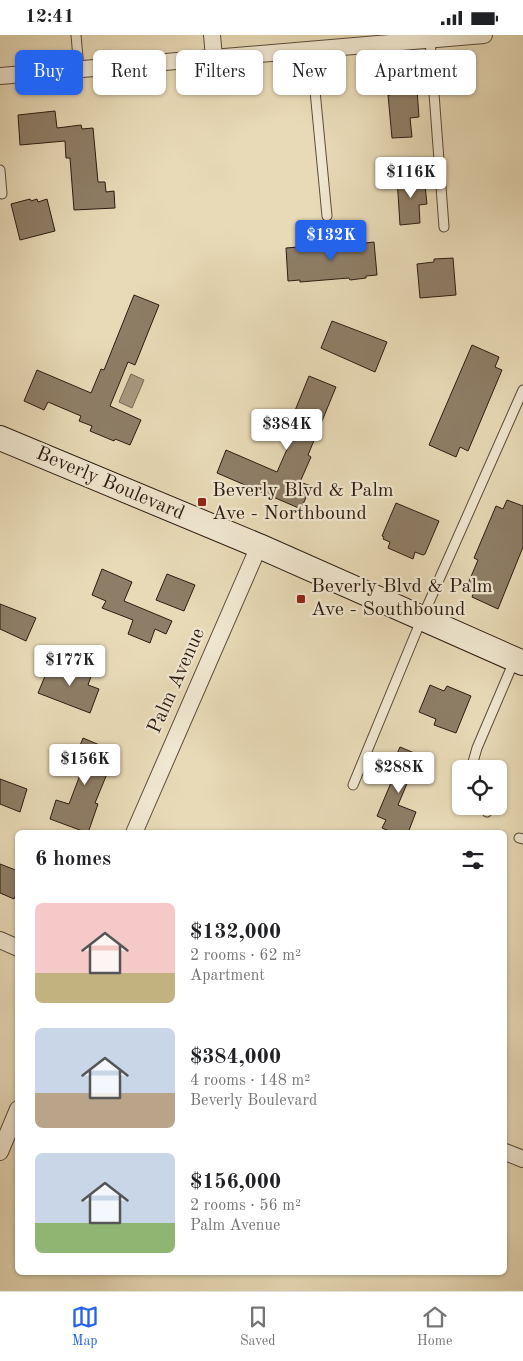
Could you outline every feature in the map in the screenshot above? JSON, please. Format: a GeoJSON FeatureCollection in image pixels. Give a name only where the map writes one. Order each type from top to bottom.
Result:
{"type":"FeatureCollection","features":[{"type":"Feature","properties":{"kind":"main road","name":"Beverly Boulevard"},"geometry":{"type":"LineString","coordinates":[[0,438],[259,546],[519,661]]}},
{"type":"Feature","properties":{"kind":"street"},"geometry":{"type":"LineString","coordinates":[[212,35],[213,50]]}},
{"type":"Feature","properties":{"kind":"street"},"geometry":{"type":"LineString","coordinates":[[263,53],[311,49],[352,40],[430,39],[483,35]]}},
{"type":"Feature","properties":{"kind":"street"},"geometry":{"type":"LineString","coordinates":[[83,69],[176,60]]}},
{"type":"Feature","properties":{"kind":"street"},"geometry":{"type":"LineString","coordinates":[[0,75],[15,74]]}},
{"type":"Feature","properties":{"kind":"street","name":"Palm Avenue"},"geometry":{"type":"LineString","coordinates":[[135,830],[259,546]]}},
{"type":"Feature","properties":{"kind":"street"},"geometry":{"type":"LineString","coordinates":[[0,940],[15,947]]}},
{"type":"Feature","properties":{"kind":"street"},"geometry":{"type":"LineString","coordinates":[[0,1152],[15,1116]]}},
{"type":"Feature","properties":{"kind":"street"},"geometry":{"type":"LineString","coordinates":[[507,1153],[523,1159]]}},
{"type":"Feature","properties":{"kind":"lane"},"geometry":{"type":"LineString","coordinates":[[76,35],[77,50]]}},
{"type":"Feature","properties":{"kind":"lane"},"geometry":{"type":"LineString","coordinates":[[430,39],[444,227]]}},
{"type":"Feature","properties":{"kind":"lane"},"geometry":{"type":"LineString","coordinates":[[311,49],[327,216]]}},
{"type":"Feature","properties":{"kind":"lane"},"geometry":{"type":"LineString","coordinates":[[0,170],[2,194]]}},
{"type":"Feature","properties":{"kind":"lane"},"geometry":{"type":"LineString","coordinates":[[353,785],[422,618],[523,390]]}},
{"type":"Feature","properties":{"kind":"lane"},"geometry":{"type":"LineString","coordinates":[[474,760],[477,748],[519,661]]}},
{"type":"Feature","properties":{"kind":"shaded area"},"geometry":{"type":"Polygon","coordinates":[[[131,374],[144,380],[132,408],[119,402],[131,374]]]}},
{"type":"Feature","properties":{"kind":"building"},"geometry":{"type":"Polygon","coordinates":[[[388,95],[417,95],[419,117],[410,118],[412,137],[392,138],[388,95]]]}},
{"type":"Feature","properties":{"kind":"building"},"geometry":{"type":"Polygon","coordinates":[[[55,111],[57,128],[81,125],[82,129],[93,128],[98,182],[105,182],[106,192],[114,191],[115,208],[74,210],[70,158],[66,158],[65,141],[20,145],[18,115],[55,111]]]}},
{"type":"Feature","properties":{"kind":"building"},"geometry":{"type":"Polygon","coordinates":[[[424,176],[427,204],[419,205],[420,223],[400,225],[397,178],[424,176]]]}},
{"type":"Feature","properties":{"kind":"building"},"geometry":{"type":"Polygon","coordinates":[[[30,199],[31,201],[37,199],[38,202],[47,199],[55,231],[20,240],[11,204],[30,199]]]}},
{"type":"Feature","properties":{"kind":"building"},"geometry":{"type":"Polygon","coordinates":[[[374,242],[377,275],[350,280],[349,278],[300,282],[300,280],[288,281],[286,248],[322,245],[322,248],[374,242]]]}},
{"type":"Feature","properties":{"kind":"building"},"geometry":{"type":"Polygon","coordinates":[[[453,258],[456,295],[420,298],[417,264],[434,262],[434,259],[453,258]]]}},
{"type":"Feature","properties":{"kind":"building"},"geometry":{"type":"Polygon","coordinates":[[[134,295],[159,305],[135,365],[128,362],[110,406],[141,420],[130,445],[115,439],[114,441],[90,431],[92,426],[79,421],[81,416],[48,402],[44,410],[24,401],[37,370],[91,393],[101,369],[104,370],[134,295]]]}},
{"type":"Feature","properties":{"kind":"building"},"geometry":{"type":"Polygon","coordinates":[[[332,321],[387,342],[375,372],[321,348],[332,321]]]}},
{"type":"Feature","properties":{"kind":"building"},"geometry":{"type":"Polygon","coordinates":[[[472,345],[499,357],[495,367],[502,370],[468,451],[460,447],[456,457],[429,445],[472,345]]]}},
{"type":"Feature","properties":{"kind":"building"},"geometry":{"type":"Polygon","coordinates":[[[309,376],[336,387],[308,455],[311,457],[300,482],[311,486],[301,509],[217,473],[226,450],[277,472],[299,422],[292,418],[309,376]]]}},
{"type":"Feature","properties":{"kind":"building"},"geometry":{"type":"Polygon","coordinates":[[[507,500],[523,506],[523,547],[498,609],[472,597],[475,589],[467,586],[478,560],[474,558],[496,506],[503,509],[507,500]]]}},
{"type":"Feature","properties":{"kind":"building"},"geometry":{"type":"Polygon","coordinates":[[[396,503],[439,521],[425,554],[415,552],[413,559],[388,548],[390,542],[383,539],[384,537],[382,536],[396,503]]]}},
{"type":"Feature","properties":{"kind":"building"},"geometry":{"type":"Polygon","coordinates":[[[102,569],[132,582],[124,601],[172,621],[166,634],[155,629],[150,643],[128,634],[133,620],[102,608],[106,601],[92,595],[102,569]]]}},
{"type":"Feature","properties":{"kind":"building"},"geometry":{"type":"Polygon","coordinates":[[[167,574],[195,585],[184,611],[156,600],[167,574]]]}},
{"type":"Feature","properties":{"kind":"building"},"geometry":{"type":"Polygon","coordinates":[[[0,604],[36,618],[26,641],[0,629],[0,604]]]}},
{"type":"Feature","properties":{"kind":"building"},"geometry":{"type":"Polygon","coordinates":[[[64,660],[93,671],[88,685],[99,689],[90,713],[38,693],[48,669],[59,673],[64,660]]]}},
{"type":"Feature","properties":{"kind":"building"},"geometry":{"type":"Polygon","coordinates":[[[430,685],[444,691],[447,686],[471,696],[456,733],[434,725],[436,719],[419,712],[430,685]]]}},
{"type":"Feature","properties":{"kind":"building"},"geometry":{"type":"Polygon","coordinates":[[[83,738],[116,752],[95,803],[98,804],[89,830],[80,830],[50,819],[56,800],[69,804],[80,775],[70,771],[83,738]]]}},
{"type":"Feature","properties":{"kind":"building"},"geometry":{"type":"Polygon","coordinates":[[[400,747],[419,755],[398,805],[416,812],[409,830],[387,830],[382,828],[386,820],[377,816],[393,778],[387,776],[400,747]]]}},
{"type":"Feature","properties":{"kind":"building"},"geometry":{"type":"Polygon","coordinates":[[[0,779],[27,789],[20,812],[0,804],[0,779]]]}},
{"type":"Feature","properties":{"kind":"building"},"geometry":{"type":"Polygon","coordinates":[[[0,864],[15,870],[15,897],[14,899],[0,893],[0,864]]]}},
{"type":"Feature","properties":{"kind":"place","name":"Beverly Blvd & Palm Ave - Northbound"},"geometry":{"type":"Point","coordinates":[202,502]}},
{"type":"Feature","properties":{"kind":"place","name":"Beverly Blvd & Palm Ave - Southbound"},"geometry":{"type":"Point","coordinates":[301,599]}}]}
